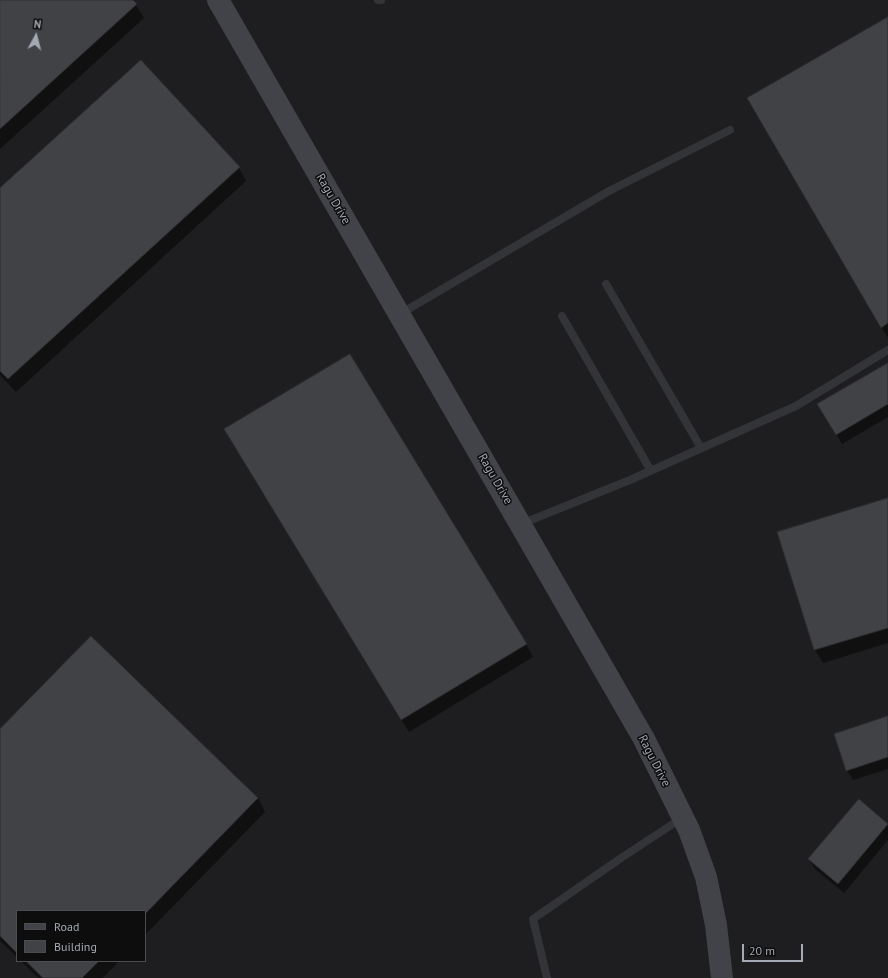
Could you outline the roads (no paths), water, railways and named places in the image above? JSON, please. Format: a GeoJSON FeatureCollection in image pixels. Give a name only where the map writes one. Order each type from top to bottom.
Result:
{"type":"FeatureCollection","features":[{"type":"Feature","properties":{"kind":"street","name":"Ragu Drive"},"geometry":{"type":"LineString","coordinates":[[218,0],[644,739],[689,830],[706,877],[716,925],[722,978]]}},
{"type":"Feature","properties":{"kind":"lane"},"geometry":{"type":"LineString","coordinates":[[400,315],[609,191],[730,130]]}},
{"type":"Feature","properties":{"kind":"lane"},"geometry":{"type":"LineString","coordinates":[[606,284],[701,448]]}},
{"type":"Feature","properties":{"kind":"lane"},"geometry":{"type":"LineString","coordinates":[[562,316],[651,471]]}},
{"type":"Feature","properties":{"kind":"lane"},"geometry":{"type":"LineString","coordinates":[[521,525],[651,471],[796,406],[888,350]]}},
{"type":"Feature","properties":{"kind":"lane"},"geometry":{"type":"LineString","coordinates":[[547,978],[533,919],[682,818]]}}]}
